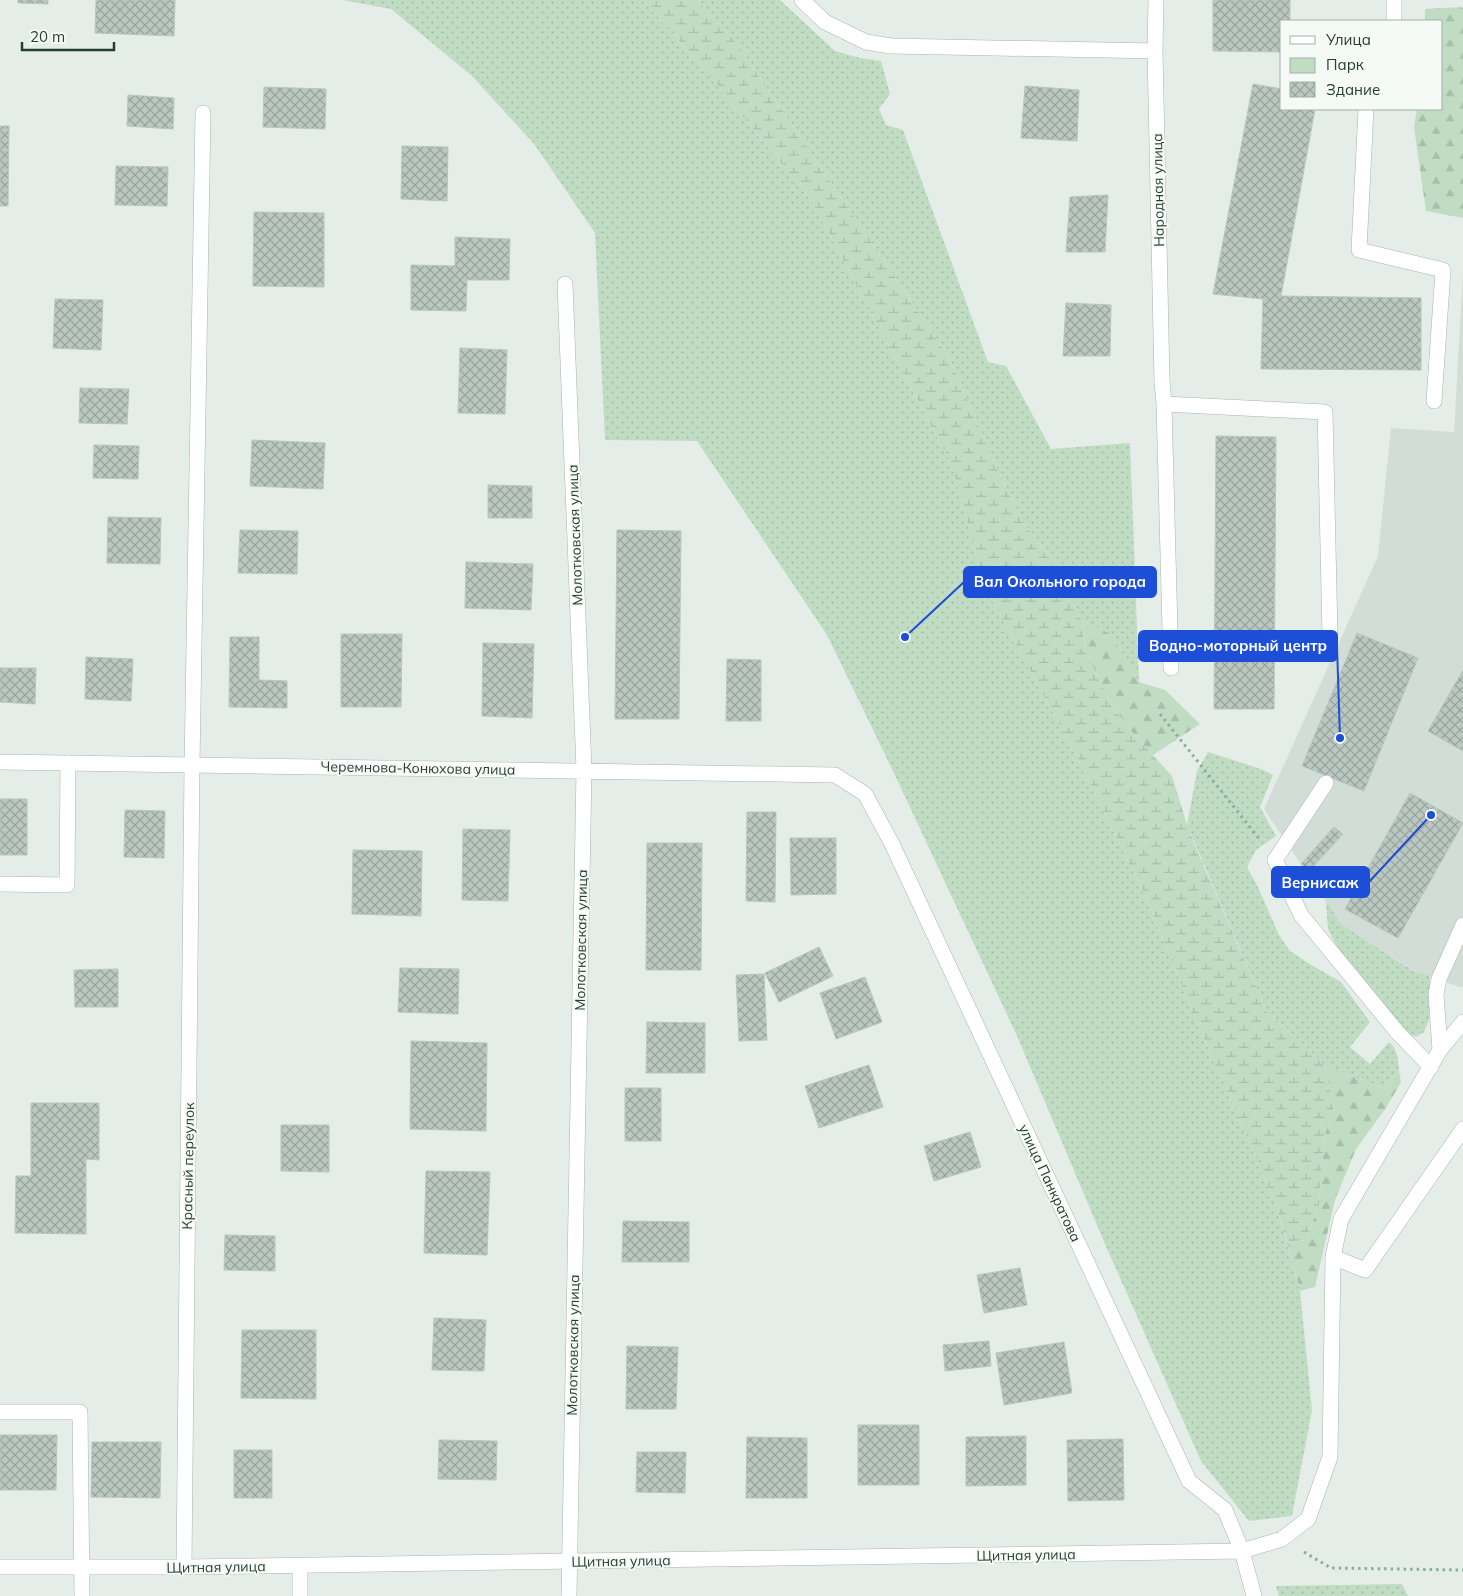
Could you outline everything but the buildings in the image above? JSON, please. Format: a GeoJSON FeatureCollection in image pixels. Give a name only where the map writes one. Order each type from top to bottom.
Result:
{"type":"FeatureCollection","features":[{"type":"Feature","properties":{"kind":"street"},"geometry":{"type":"LineString","coordinates":[[802,0],[825,22],[866,42],[891,46],[1155,51]]}},
{"type":"Feature","properties":{"kind":"street","name":"Народная улица"},"geometry":{"type":"LineString","coordinates":[[1156,0],[1155,51],[1162,381],[1171,668]]}},
{"type":"Feature","properties":{"kind":"street"},"geometry":{"type":"LineString","coordinates":[[1394,0],[1394,20]]}},
{"type":"Feature","properties":{"kind":"street"},"geometry":{"type":"LineString","coordinates":[[1366,110],[1359,250],[1443,270],[1434,401]]}},
{"type":"Feature","properties":{"kind":"street","name":"Красный переулок"},"geometry":{"type":"LineString","coordinates":[[184,1567],[192,765],[203,113]]}},
{"type":"Feature","properties":{"kind":"street","name":"Молотковская улица"},"geometry":{"type":"LineString","coordinates":[[565,284],[584,770],[569,1596]]}},
{"type":"Feature","properties":{"kind":"street"},"geometry":{"type":"LineString","coordinates":[[1164,404],[1325,412],[1330,635]]}},
{"type":"Feature","properties":{"kind":"street","name":"Черемнова-Конюхова улица"},"geometry":{"type":"LineString","coordinates":[[0,762],[835,775]]}},
{"type":"Feature","properties":{"kind":"street"},"geometry":{"type":"LineString","coordinates":[[0,884],[67,885],[68,763]]}},
{"type":"Feature","properties":{"kind":"street","name":"улица Панкратова"},"geometry":{"type":"LineString","coordinates":[[835,775],[865,794],[892,844],[1189,1481],[1225,1510],[1242,1551],[1254,1596]]}},
{"type":"Feature","properties":{"kind":"street"},"geometry":{"type":"LineString","coordinates":[[1326,783],[1276,860],[1301,915],[1398,1033],[1431,1067]]}},
{"type":"Feature","properties":{"kind":"street"},"geometry":{"type":"LineString","coordinates":[[1440,1050],[1436,994],[1439,979],[1463,925]]}},
{"type":"Feature","properties":{"kind":"street"},"geometry":{"type":"LineString","coordinates":[[1282,1539],[1308,1519],[1330,1457],[1332,1257],[1342,1219],[1440,1050],[1463,1022]]}},
{"type":"Feature","properties":{"kind":"street"},"geometry":{"type":"LineString","coordinates":[[1332,1257],[1365,1270],[1463,1129]]}},
{"type":"Feature","properties":{"kind":"street"},"geometry":{"type":"LineString","coordinates":[[0,1412],[80,1412],[82,1596]]}},
{"type":"Feature","properties":{"kind":"street","name":"Щитная улица"},"geometry":{"type":"LineString","coordinates":[[0,1567],[300,1566],[1242,1551],[1282,1539]]}},
{"type":"Feature","properties":{"kind":"street"},"geometry":{"type":"LineString","coordinates":[[300,1566],[300,1596]]}},
{"type":"Feature","properties":{"kind":"path"},"geometry":{"type":"LineString","coordinates":[[1160,714],[1276,860]]}},
{"type":"Feature","properties":{"kind":"path"},"geometry":{"type":"LineString","coordinates":[[1282,1539],[1331,1568],[1463,1570]]}},
{"type":"Feature","properties":{"kind":"shaded area"},"geometry":{"type":"Polygon","coordinates":[[[1463,273],[1462,988],[1413,970],[1341,924],[1264,809],[1378,556],[1391,428],[1454,432],[1463,273]]]}},
{"type":"Feature","properties":{"kind":"green space"},"geometry":{"type":"Polygon","coordinates":[[[343,0],[643,0],[696,60],[810,198],[952,465],[984,585],[1079,761],[1146,898],[1195,1018],[1275,1201],[1300,1291],[1312,1410],[1292,1516],[1249,1521],[1201,1461],[1105,1244],[1017,1036],[827,635],[697,441],[605,440],[595,233],[534,144],[472,76],[391,9],[343,0]]]}},
{"type":"Feature","properties":{"kind":"green space"},"geometry":{"type":"Polygon","coordinates":[[[643,0],[697,0],[735,41],[949,357],[1022,521],[1049,555],[1082,621],[1085,651],[1113,707],[1131,731],[1172,776],[1187,825],[1199,855],[1267,1012],[1325,1066],[1334,1107],[1325,1134],[1319,1204],[1306,1240],[1287,1243],[1275,1201],[1195,1018],[1146,898],[1079,761],[984,585],[952,465],[810,198],[696,60],[643,0]]]}},
{"type":"Feature","properties":{"kind":"green space"},"geometry":{"type":"Polygon","coordinates":[[[697,0],[780,0],[835,51],[860,58],[881,61],[890,94],[879,109],[886,125],[903,130],[988,362],[1006,366],[1051,449],[1130,443],[1139,682],[1111,634],[1082,621],[1049,555],[1022,521],[949,357],[735,41],[697,0]]]}},
{"type":"Feature","properties":{"kind":"green space"},"geometry":{"type":"Polygon","coordinates":[[[1463,8],[1463,218],[1426,211],[1414,127],[1417,110],[1443,110],[1443,20],[1425,20],[1425,9],[1463,8]]]}},
{"type":"Feature","properties":{"kind":"green space"},"geometry":{"type":"Polygon","coordinates":[[[1082,621],[1111,634],[1139,682],[1165,690],[1200,724],[1153,755],[1131,731],[1113,707],[1085,651],[1082,621]]]}},
{"type":"Feature","properties":{"kind":"green space"},"geometry":{"type":"Polygon","coordinates":[[[1208,752],[1261,769],[1273,775],[1260,807],[1276,836],[1256,850],[1247,867],[1279,935],[1290,951],[1341,982],[1370,1022],[1350,1047],[1370,1064],[1389,1042],[1394,1048],[1399,1071],[1384,1088],[1325,1066],[1267,1012],[1187,825],[1197,771],[1208,752]]]}},
{"type":"Feature","properties":{"kind":"green space"},"geometry":{"type":"Polygon","coordinates":[[[1326,901],[1341,924],[1412,970],[1430,976],[1429,1020],[1424,1032],[1416,1037],[1405,1033],[1342,957],[1328,929],[1326,901]]]}},
{"type":"Feature","properties":{"kind":"green space"},"geometry":{"type":"Polygon","coordinates":[[[1325,1066],[1384,1088],[1399,1071],[1401,1082],[1386,1108],[1356,1149],[1335,1200],[1315,1287],[1300,1291],[1287,1243],[1306,1240],[1319,1204],[1325,1134],[1334,1107],[1325,1066]]]}},
{"type":"Feature","properties":{"kind":"green space"},"geometry":{"type":"Polygon","coordinates":[[[1402,1584],[1408,1596],[1279,1596],[1276,1586],[1402,1584]]]}},
{"type":"Feature","properties":{"kind":"place","name":"Вал Окольного города"},"geometry":{"type":"Point","coordinates":[905,637]}},
{"type":"Feature","properties":{"kind":"place","name":"Водно-моторный центр"},"geometry":{"type":"Point","coordinates":[1340,738]}},
{"type":"Feature","properties":{"kind":"place","name":"Вернисаж"},"geometry":{"type":"Point","coordinates":[1431,815]}}]}
